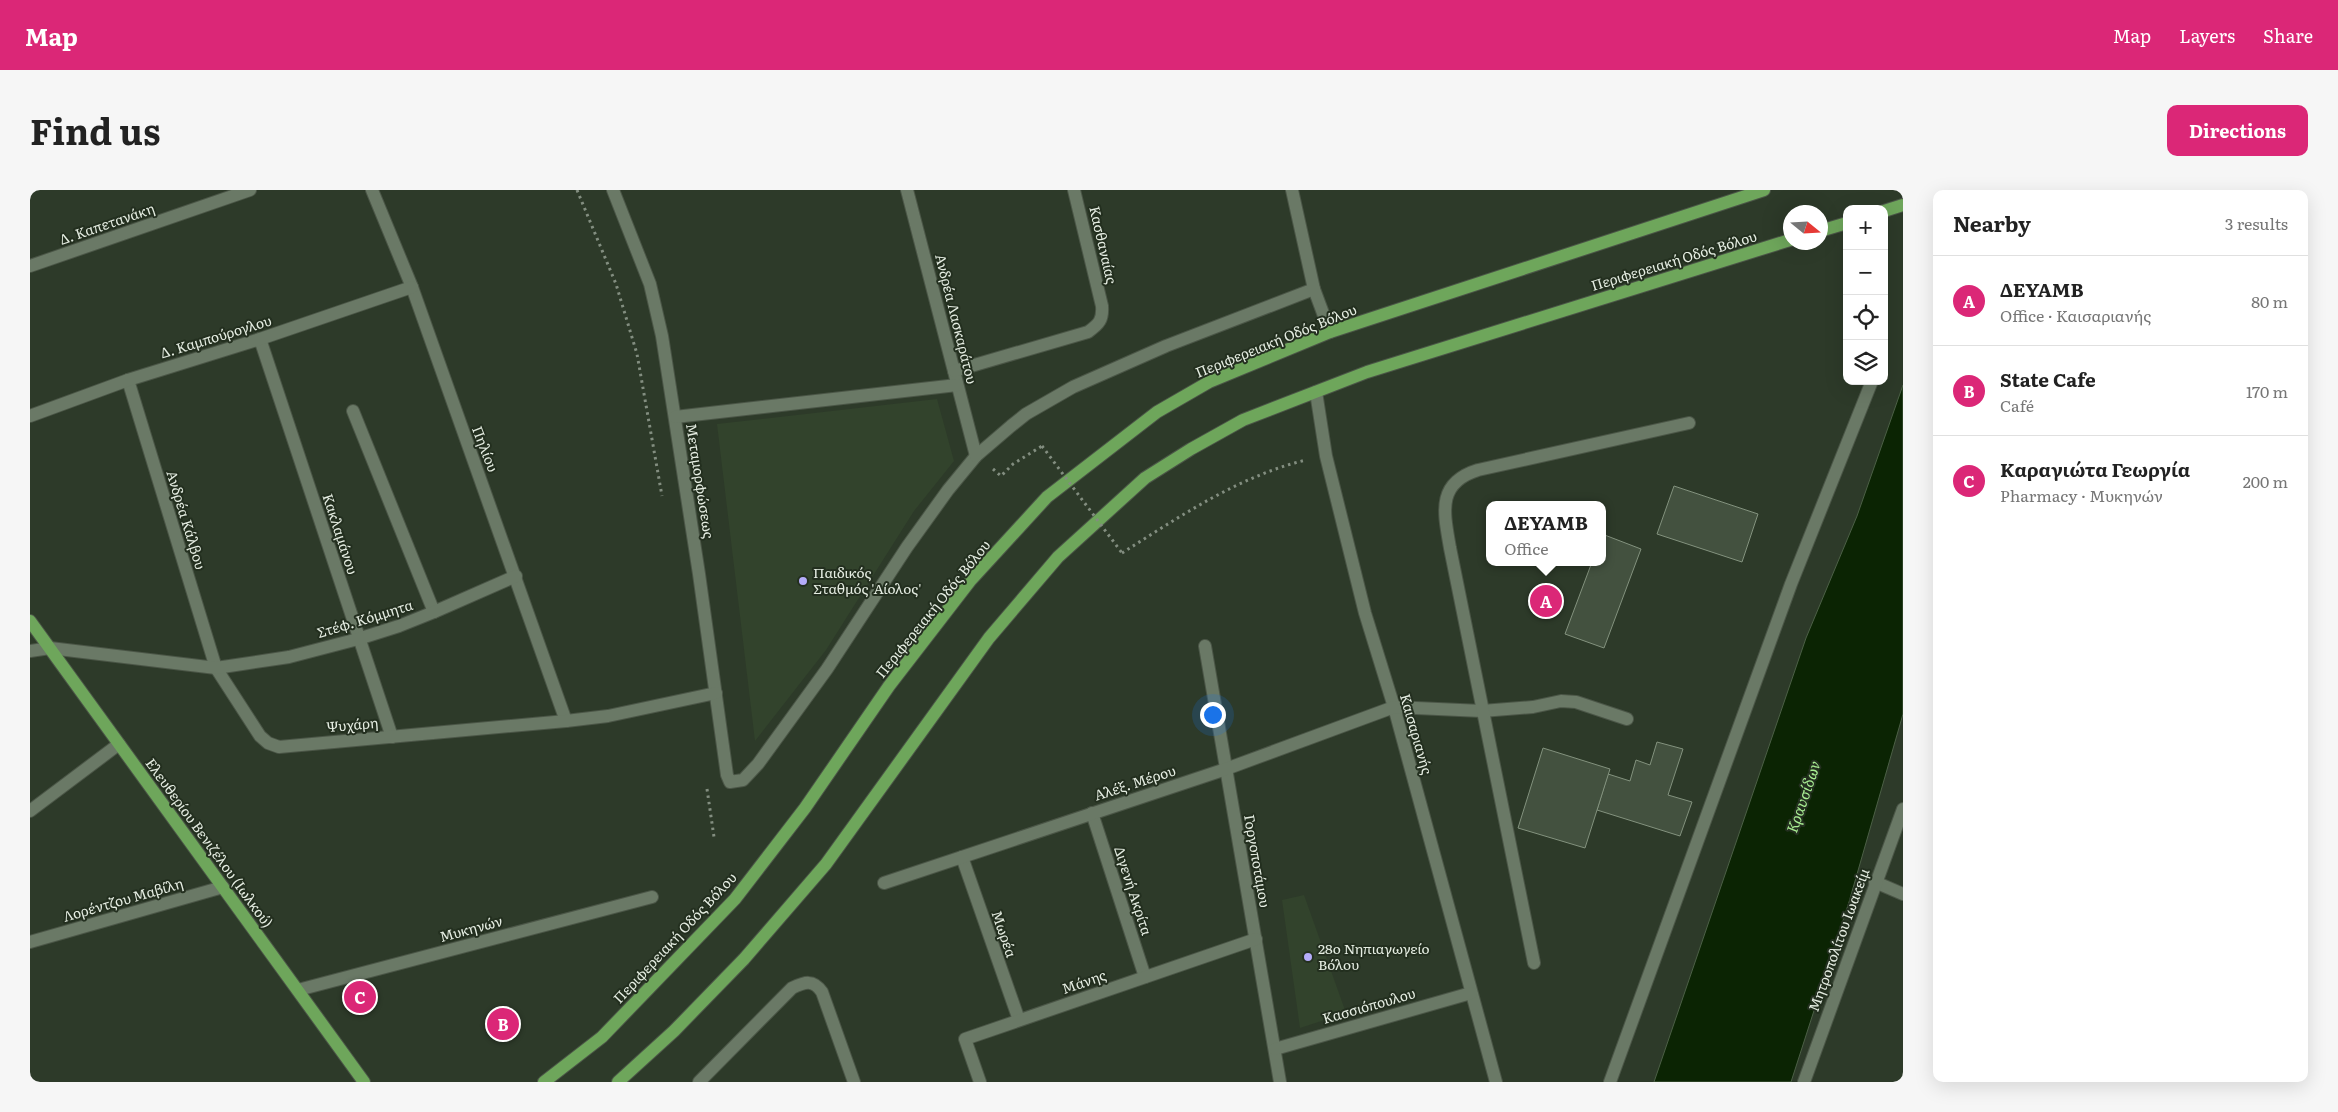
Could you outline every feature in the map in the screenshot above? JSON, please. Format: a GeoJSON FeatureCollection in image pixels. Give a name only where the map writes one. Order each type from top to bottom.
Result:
{"type":"FeatureCollection","features":[{"type":"Feature","properties":{"kind":"main road","name":"Περιφερειακή Οδός Βόλου"},"geometry":{"type":"LineString","coordinates":[[544,1082],[602,1037],[735,899],[805,808],[889,686],[964,588],[1047,497],[1157,412],[1201,386],[1330,332],[1764,190]]}},
{"type":"Feature","properties":{"kind":"main road"},"geometry":{"type":"LineString","coordinates":[[1888,210],[1903,205]]}},
{"type":"Feature","properties":{"kind":"main road"},"geometry":{"type":"LineString","coordinates":[[1828,229],[1843,224]]}},
{"type":"Feature","properties":{"kind":"main road","name":"Περιφερειακή Οδός Βόλου"},"geometry":{"type":"LineString","coordinates":[[618,1082],[674,1031],[744,959],[826,864],[989,638],[1058,557],[1145,478],[1191,449],[1243,420],[1376,369],[1783,242]]}},
{"type":"Feature","properties":{"kind":"main road","name":"Ελευθερίου Βενιζέλου (Ιωλκού)"},"geometry":{"type":"LineString","coordinates":[[30,621],[364,1082]]}},
{"type":"Feature","properties":{"kind":"main road"},"geometry":{"type":"LineString","coordinates":[[355,1069],[358,1082]]}},
{"type":"Feature","properties":{"kind":"street","name":"Δ. Καπετανάκη"},"geometry":{"type":"LineString","coordinates":[[30,266],[250,190]]}},
{"type":"Feature","properties":{"kind":"street","name":"Πηλίου"},"geometry":{"type":"LineString","coordinates":[[372,190],[412,287],[459,424],[516,576],[566,721]]}},
{"type":"Feature","properties":{"kind":"street","name":"Μεταμορφώσεως"},"geometry":{"type":"LineString","coordinates":[[613,190],[640,256],[655,304],[674,418],[727,775],[730,782],[743,780],[758,764],[827,669],[929,515],[976,456]]}},
{"type":"Feature","properties":{"kind":"street","name":"Ανδρέα Λασκαράτου"},"geometry":{"type":"LineString","coordinates":[[907,190],[976,456]]}},
{"type":"Feature","properties":{"kind":"street","name":"Κασθαναίας"},"geometry":{"type":"LineString","coordinates":[[954,371],[1088,332],[1099,324],[1102,318],[1102,306],[1074,190]]}},
{"type":"Feature","properties":{"kind":"street"},"geometry":{"type":"LineString","coordinates":[[1292,190],[1314,289],[1330,332]]}},
{"type":"Feature","properties":{"kind":"street","name":"Δ. Καμπούρογλου"},"geometry":{"type":"LineString","coordinates":[[30,416],[128,380],[260,340],[412,287]]}},
{"type":"Feature","properties":{"kind":"street"},"geometry":{"type":"LineString","coordinates":[[976,456],[1026,414],[1073,387],[1166,346],[1314,289]]}},
{"type":"Feature","properties":{"kind":"street","name":"Κακλαμάνου"},"geometry":{"type":"LineString","coordinates":[[260,340],[392,737]]}},
{"type":"Feature","properties":{"kind":"street","name":"Ανδρέα Κάλβου"},"geometry":{"type":"LineString","coordinates":[[128,380],[216,668]]}},
{"type":"Feature","properties":{"kind":"street"},"geometry":{"type":"LineString","coordinates":[[674,418],[957,385]]}},
{"type":"Feature","properties":{"kind":"street"},"geometry":{"type":"LineString","coordinates":[[1610,1082],[1791,584],[1870,385]]}},
{"type":"Feature","properties":{"kind":"street","name":"Καισαριανής"},"geometry":{"type":"LineString","coordinates":[[1316,392],[1326,456],[1365,613],[1394,707],[1496,1082]]}},
{"type":"Feature","properties":{"kind":"street"},"geometry":{"type":"LineString","coordinates":[[352,411],[434,612]]}},
{"type":"Feature","properties":{"kind":"street"},"geometry":{"type":"LineString","coordinates":[[1534,963],[1446,527],[1445,509],[1450,487],[1457,479],[1478,470],[1689,423]]}},
{"type":"Feature","properties":{"kind":"street","name":"Στέφ. Κόμμητα"},"geometry":{"type":"LineString","coordinates":[[216,668],[289,657],[358,639],[434,612],[516,576]]}},
{"type":"Feature","properties":{"kind":"street","name":"Γοργοποτάμου"},"geometry":{"type":"LineString","coordinates":[[1205,646],[1280,1082]]}},
{"type":"Feature","properties":{"kind":"street"},"geometry":{"type":"LineString","coordinates":[[30,651],[50,648],[216,668]]}},
{"type":"Feature","properties":{"kind":"street","name":"Ψυχάρη"},"geometry":{"type":"LineString","coordinates":[[216,668],[260,736],[268,743],[280,747],[566,721],[616,714],[716,693]]}},
{"type":"Feature","properties":{"kind":"street"},"geometry":{"type":"LineString","coordinates":[[1394,707],[1482,711],[1533,707],[1562,701],[1576,702],[1627,719]]}},
{"type":"Feature","properties":{"kind":"street","name":"Αλέξ. Μέρου"},"geometry":{"type":"LineString","coordinates":[[884,883],[1226,768],[1394,707]]}},
{"type":"Feature","properties":{"kind":"street"},"geometry":{"type":"LineString","coordinates":[[30,811],[119,744]]}},
{"type":"Feature","properties":{"kind":"street","name":"Μητροπολίτου Ιωακείμ"},"geometry":{"type":"LineString","coordinates":[[1804,1082],[1875,882],[1903,810]]}},
{"type":"Feature","properties":{"kind":"street","name":"Διγενή Ακρίτα"},"geometry":{"type":"LineString","coordinates":[[1092,813],[1145,977]]}},
{"type":"Feature","properties":{"kind":"street","name":"Μωρέα"},"geometry":{"type":"LineString","coordinates":[[962,857],[1018,1020]]}},
{"type":"Feature","properties":{"kind":"street"},"geometry":{"type":"LineString","coordinates":[[1875,882],[1903,894]]}},
{"type":"Feature","properties":{"kind":"street","name":"Λορέντζου Μαβίλη"},"geometry":{"type":"LineString","coordinates":[[30,942],[223,887]]}},
{"type":"Feature","properties":{"kind":"street","name":"Μυκηνών"},"geometry":{"type":"LineString","coordinates":[[298,990],[652,898]]}},
{"type":"Feature","properties":{"kind":"street","name":"Μάνης"},"geometry":{"type":"LineString","coordinates":[[980,1082],[965,1039],[1256,939]]}},
{"type":"Feature","properties":{"kind":"street"},"geometry":{"type":"LineString","coordinates":[[699,1082],[792,988],[810,982],[815,984],[822,992],[854,1082]]}},
{"type":"Feature","properties":{"kind":"street","name":"Κασσιόπουλου"},"geometry":{"type":"LineString","coordinates":[[1275,1049],[1471,993]]}},
{"type":"Feature","properties":{"kind":"path"},"geometry":{"type":"LineString","coordinates":[[577,190],[616,284],[637,354],[663,502]]}},
{"type":"Feature","properties":{"kind":"path"},"geometry":{"type":"LineString","coordinates":[[1001,476],[1013,464],[1042,446],[1122,553],[1218,495],[1248,480],[1289,464],[1326,456]]}},
{"type":"Feature","properties":{"kind":"path"},"geometry":{"type":"LineString","coordinates":[[706,782],[714,837]]}},
{"type":"Feature","properties":{"kind":"shaded area","name":"Παιδικός Σταθμός 'Αίολος'"},"geometry":{"type":"Polygon","coordinates":[[[937,399],[954,461],[914,511],[826,650],[755,741],[717,424],[937,399]]]}},
{"type":"Feature","properties":{"kind":"shaded area","name":"28ο Νηπιαγωγείο Βόλου"},"geometry":{"type":"Polygon","coordinates":[[[1304,895],[1346,1013],[1300,1028],[1282,900],[1304,895]]]}},
{"type":"Feature","properties":{"kind":"water","name":"Κραυσίδων"},"geometry":{"type":"Polygon","coordinates":[[[1903,385],[1903,714],[1849,902],[1791,1082],[1654,1082],[1806,638],[1857,516],[1903,385]]]}},
{"type":"Feature","properties":{"kind":"building"},"geometry":{"type":"Polygon","coordinates":[[[1674,486],[1758,514],[1742,562],[1657,534],[1674,486]]]}},
{"type":"Feature","properties":{"kind":"building"},"geometry":{"type":"Polygon","coordinates":[[[1606,536],[1641,549],[1604,648],[1565,634],[1590,566],[1606,566],[1606,536]]]}},
{"type":"Feature","properties":{"kind":"building"},"geometry":{"type":"Polygon","coordinates":[[[1657,742],[1683,749],[1668,795],[1692,802],[1680,836],[1597,810],[1608,774],[1630,781],[1636,760],[1650,765],[1657,742]]]}},
{"type":"Feature","properties":{"kind":"building"},"geometry":{"type":"Polygon","coordinates":[[[1543,748],[1610,769],[1585,848],[1518,828],[1543,748]]]}},
{"type":"Feature","properties":{"kind":"place","name":"Παιδικός Σταθμός 'Αίολος'"},"geometry":{"type":"Point","coordinates":[803,581]}},
{"type":"Feature","properties":{"kind":"place","name":"ΔΕΥΑΜΒ"},"geometry":{"type":"Point","coordinates":[1546,601]}},
{"type":"Feature","properties":{"kind":"place","name":"28ο Νηπιαγωγείο Βόλου"},"geometry":{"type":"Point","coordinates":[1308,957]}},
{"type":"Feature","properties":{"kind":"place","name":"Καραγιώτα Γεωργία"},"geometry":{"type":"Point","coordinates":[360,997]}},
{"type":"Feature","properties":{"kind":"place","name":"State Cafe"},"geometry":{"type":"Point","coordinates":[503,1024]}}]}
